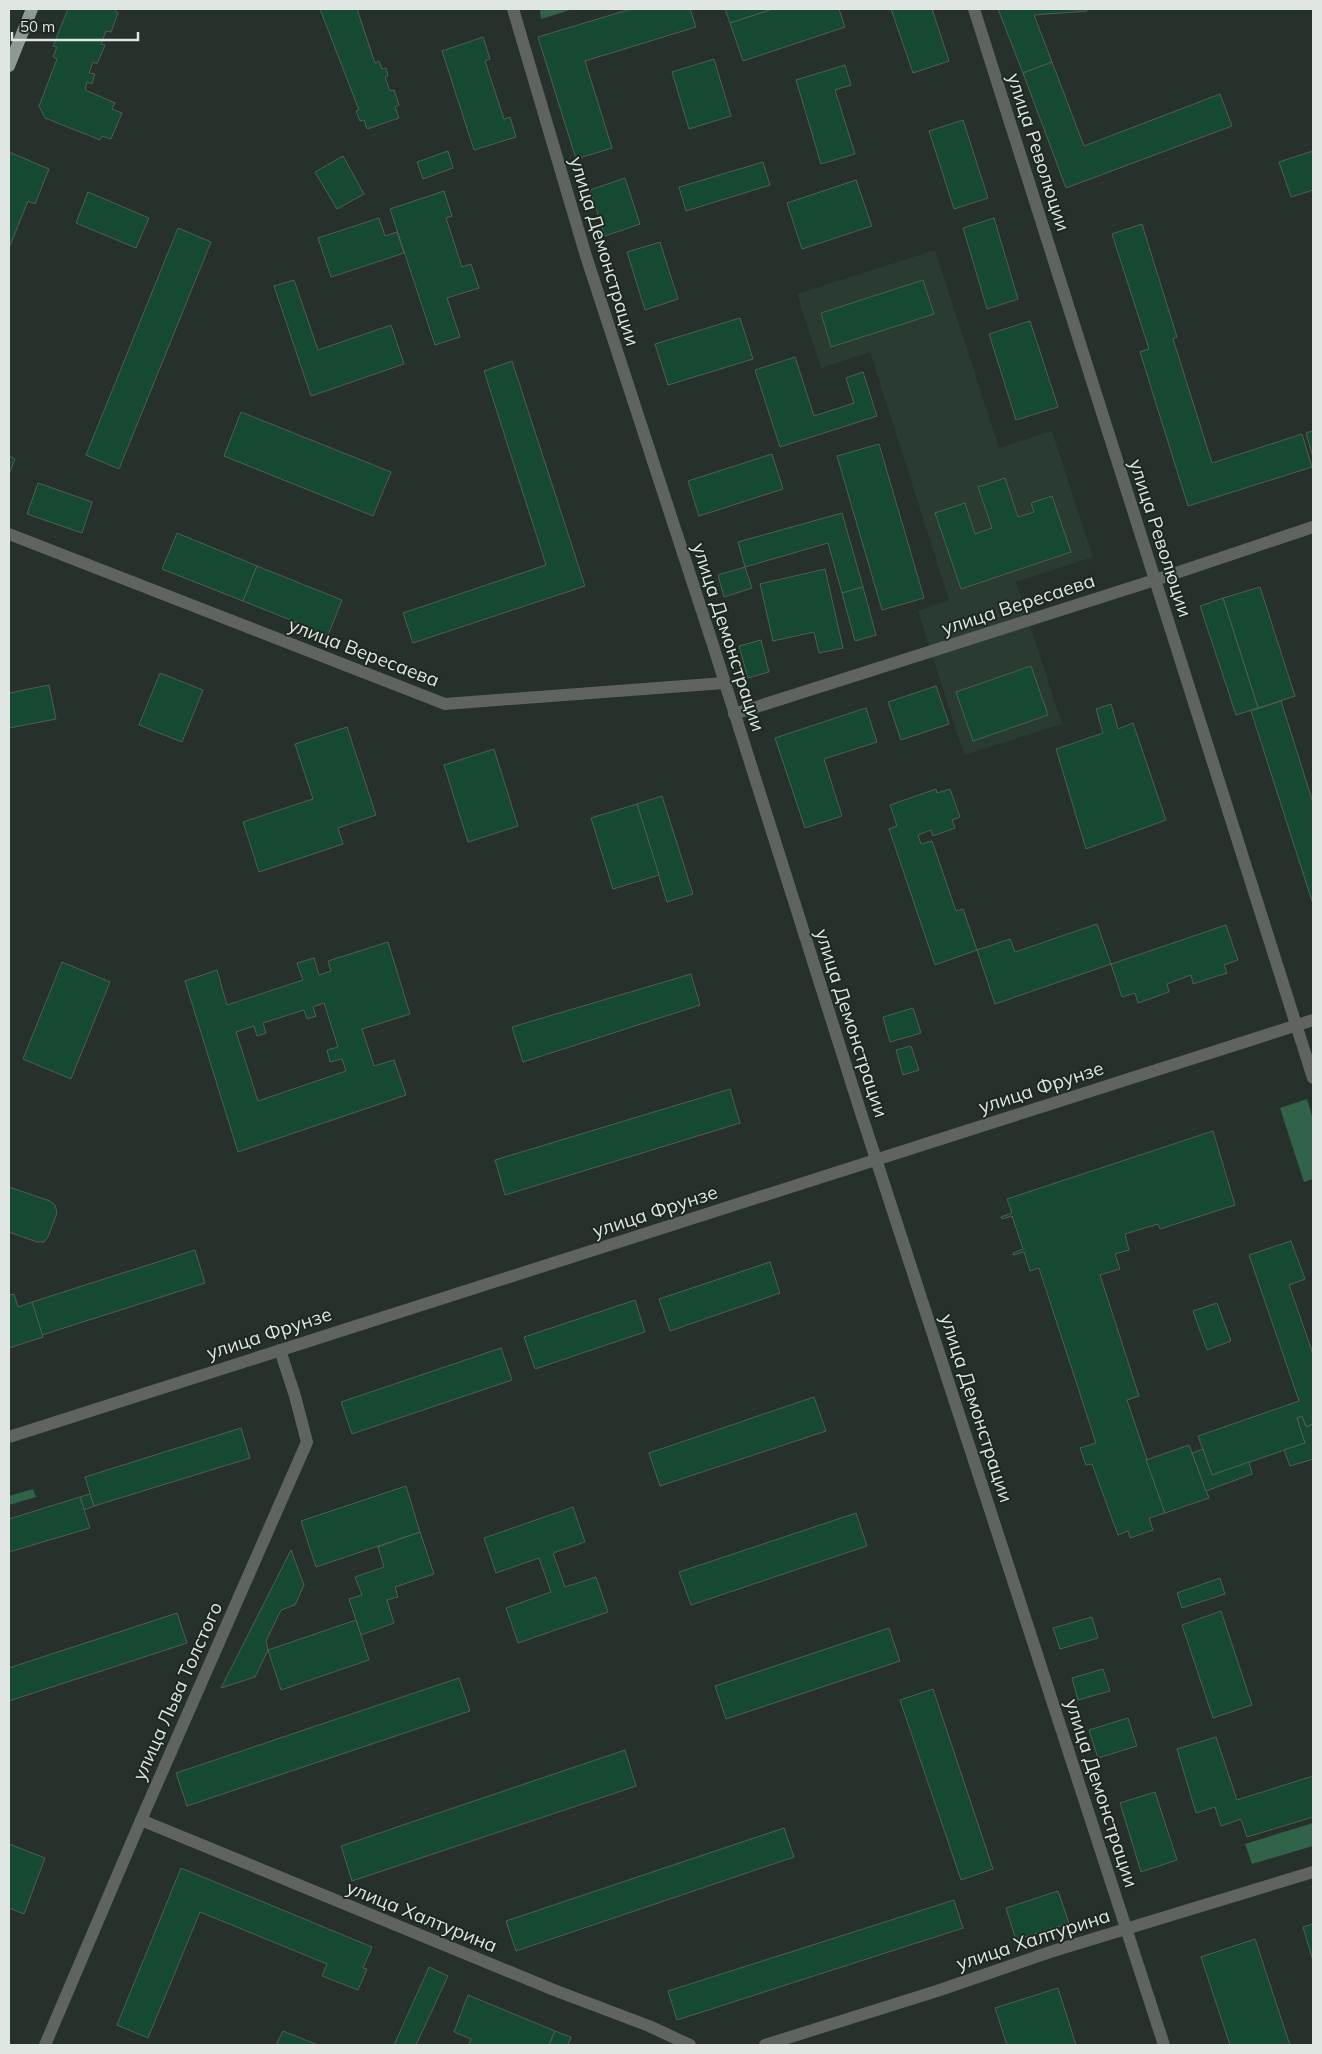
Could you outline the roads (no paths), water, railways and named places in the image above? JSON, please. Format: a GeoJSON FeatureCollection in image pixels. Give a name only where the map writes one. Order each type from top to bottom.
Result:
{"type":"FeatureCollection","features":[{"type":"Feature","properties":{"kind":"main road"},"geometry":{"type":"LineString","coordinates":[[9,66],[32,9]]}},
{"type":"Feature","properties":{"kind":"street","name":"улица Демонстрации"},"geometry":{"type":"LineString","coordinates":[[513,9],[586,256],[876,1160],[1164,2045]]}},
{"type":"Feature","properties":{"kind":"street","name":"улица Революции"},"geometry":{"type":"LineString","coordinates":[[974,9],[1313,1078]]}},
{"type":"Feature","properties":{"kind":"street","name":"улица Вересаева"},"geometry":{"type":"LineString","coordinates":[[734,714],[1155,580],[1313,527]]}},
{"type":"Feature","properties":{"kind":"street","name":"улица Вересаева"},"geometry":{"type":"LineString","coordinates":[[9,534],[445,704],[724,683]]}},
{"type":"Feature","properties":{"kind":"street","name":"улица Фрунзе"},"geometry":{"type":"LineString","coordinates":[[9,1437],[1313,1020]]}},
{"type":"Feature","properties":{"kind":"street","name":"улица Льва Толстого"},"geometry":{"type":"LineString","coordinates":[[45,2045],[141,1820],[307,1442],[280,1350]]}},
{"type":"Feature","properties":{"kind":"street","name":"улица Халтурина"},"geometry":{"type":"LineString","coordinates":[[141,1820],[554,1990],[649,2026],[690,2045]]}},
{"type":"Feature","properties":{"kind":"street","name":"улица Халтурина"},"geometry":{"type":"LineString","coordinates":[[765,2045],[940,1990],[1126,1928],[1313,1872]]}}]}
